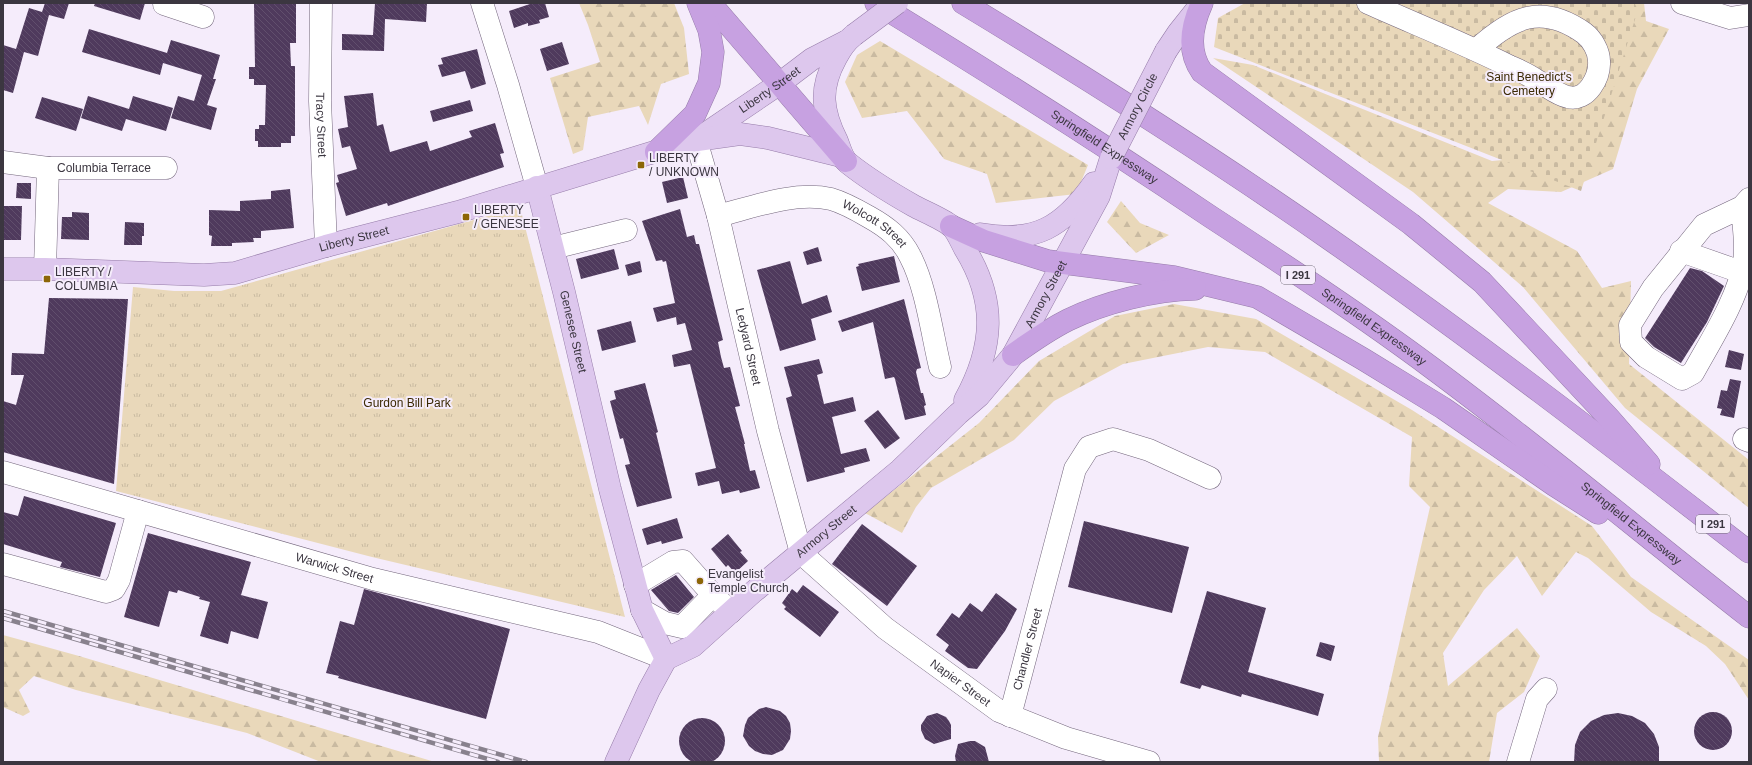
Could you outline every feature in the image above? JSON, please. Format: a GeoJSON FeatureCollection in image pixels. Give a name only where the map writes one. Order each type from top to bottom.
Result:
{"type":"FeatureCollection","features":[{"type":"Feature","properties":{"kind":"highway"},"geometry":{"type":"LineString","coordinates":[[656,152],[695,114],[709,83],[713,52],[709,30],[698,3]]}},
{"type":"Feature","properties":{"kind":"highway"},"geometry":{"type":"LineString","coordinates":[[710,3],[844,159]]}},
{"type":"Feature","properties":{"kind":"highway","name":"Springfield Expressway"},"geometry":{"type":"LineString","coordinates":[[876,3],[1137,168],[1263,251],[1424,362],[1491,413],[1749,617]]}},
{"type":"Feature","properties":{"kind":"highway","name":"I 291"},"geometry":{"type":"LineString","coordinates":[[963,3],[1120,100],[1324,235],[1525,381],[1749,552]]}},
{"type":"Feature","properties":{"kind":"highway"},"geometry":{"type":"LineString","coordinates":[[1202,3],[1194,25],[1192,41],[1196,61],[1202,72],[1412,224],[1482,282],[1609,418],[1677,496]]}},
{"type":"Feature","properties":{"kind":"highway"},"geometry":{"type":"LineString","coordinates":[[956,228],[984,241],[1048,261],[1174,277],[1257,297],[1443,408],[1554,485],[1698,578]]}},
{"type":"Feature","properties":{"kind":"highway"},"geometry":{"type":"LineString","coordinates":[[1013,355],[1045,333],[1068,320],[1100,307],[1142,296],[1179,289],[1221,288]]}},
{"type":"Feature","properties":{"kind":"main road"},"geometry":{"type":"LineString","coordinates":[[897,3],[849,38],[830,72],[825,86],[824,96],[828,119],[844,159],[886,189],[956,228],[995,237],[1012,238],[1029,235],[1049,227],[1067,216],[1097,187]]}},
{"type":"Feature","properties":{"kind":"main road","name":"Armory Circle"},"geometry":{"type":"LineString","coordinates":[[1111,158],[1166,51],[1202,3]]}},
{"type":"Feature","properties":{"kind":"main road","name":"Liberty Street"},"geometry":{"type":"LineString","coordinates":[[696,140],[779,84],[812,59],[849,38]]}},
{"type":"Feature","properties":{"kind":"main road","name":"Liberty Street"},"geometry":{"type":"LineString","coordinates":[[3,269],[45,269],[204,275],[235,273],[326,246],[458,212],[696,140],[740,134],[768,138],[844,159]]}},
{"type":"Feature","properties":{"kind":"main road","name":"Armory Street"},"geometry":{"type":"LineString","coordinates":[[666,659],[692,646],[900,470],[958,414],[979,396],[1013,355],[1063,264],[1111,158]]}},
{"type":"Feature","properties":{"kind":"main road","name":"Genesee Street"},"geometry":{"type":"LineString","coordinates":[[537,187],[553,248],[610,489],[635,585],[642,610],[666,659]]}},
{"type":"Feature","properties":{"kind":"main road","name":"Armory Street"},"geometry":{"type":"LineString","coordinates":[[956,228],[980,278],[986,299],[989,322],[987,344],[975,382],[958,414]]}},
{"type":"Feature","properties":{"kind":"main road"},"geometry":{"type":"LineString","coordinates":[[616,762],[649,690],[666,659]]}},
{"type":"Feature","properties":{"kind":"street"},"geometry":{"type":"LineString","coordinates":[[164,3],[203,17]]}},
{"type":"Feature","properties":{"kind":"street","name":"Tracy Street"},"geometry":{"type":"LineString","coordinates":[[321,3],[320,101],[326,246]]}},
{"type":"Feature","properties":{"kind":"street","name":"Genesee Street"},"geometry":{"type":"LineString","coordinates":[[482,3],[508,85],[537,187]]}},
{"type":"Feature","properties":{"kind":"street"},"geometry":{"type":"LineString","coordinates":[[1368,3],[1476,50],[1534,78],[1568,98],[1580,97],[1592,87],[1600,62],[1597,49],[1588,35],[1557,18],[1543,16],[1530,17],[1517,21],[1489,38],[1476,50]]}},
{"type":"Feature","properties":{"kind":"street"},"geometry":{"type":"LineString","coordinates":[[1682,3],[1730,18],[1749,15]]}},
{"type":"Feature","properties":{"kind":"street","name":"Ledyard Street"},"geometry":{"type":"LineString","coordinates":[[696,140],[718,216],[768,431],[801,553]]}},
{"type":"Feature","properties":{"kind":"street"},"geometry":{"type":"LineString","coordinates":[[3,162],[48,168]]}},
{"type":"Feature","properties":{"kind":"street","name":"Columbia Terrace"},"geometry":{"type":"LineString","coordinates":[[45,269],[48,168],[166,168]]}},
{"type":"Feature","properties":{"kind":"street","name":"Wolcott Street"},"geometry":{"type":"LineString","coordinates":[[718,216],[792,198],[814,197],[832,200],[852,207],[877,222],[899,238],[910,256],[919,278],[940,368]]}},
{"type":"Feature","properties":{"kind":"street"},"geometry":{"type":"LineString","coordinates":[[1745,203],[1744,263],[1732,302],[1692,373],[1682,379],[1646,357],[1631,342],[1630,325],[1652,288],[1682,251],[1704,225],[1745,203]]}},
{"type":"Feature","properties":{"kind":"street"},"geometry":{"type":"LineString","coordinates":[[553,248],[626,230]]}},
{"type":"Feature","properties":{"kind":"street"},"geometry":{"type":"LineString","coordinates":[[1682,251],[1741,272]]}},
{"type":"Feature","properties":{"kind":"street","name":"Chandler Street"},"geometry":{"type":"LineString","coordinates":[[1010,716],[1075,469],[1089,447],[1113,439],[1149,450],[1210,478]]}},
{"type":"Feature","properties":{"kind":"street","name":"Warwick Street"},"geometry":{"type":"LineString","coordinates":[[3,472],[373,579],[598,632],[666,659]]}},
{"type":"Feature","properties":{"kind":"street"},"geometry":{"type":"LineString","coordinates":[[3,564],[106,592],[114,589],[119,580],[138,510]]}},
{"type":"Feature","properties":{"kind":"street","name":"Napier Street"},"geometry":{"type":"LineString","coordinates":[[801,553],[885,628],[979,698],[999,711],[1066,738],[1149,762]]}},
{"type":"Feature","properties":{"kind":"street"},"geometry":{"type":"LineString","coordinates":[[635,585],[673,562],[683,561],[713,596],[731,612]]}},
{"type":"Feature","properties":{"kind":"street"},"geometry":{"type":"LineString","coordinates":[[642,610],[664,623],[682,627],[713,596]]}},
{"type":"Feature","properties":{"kind":"street"},"geometry":{"type":"LineString","coordinates":[[1518,762],[1537,699],[1546,689]]}},
{"type":"Feature","properties":{"kind":"green space"},"geometry":{"type":"Polygon","coordinates":[[[579,3],[674,3],[684,28],[689,74],[661,84],[648,125],[639,106],[588,117],[583,150],[573,154],[550,78],[600,62],[579,3]]]}},
{"type":"Feature","properties":{"kind":"green space","name":"Saint Benedict's Cemetery"},"geometry":{"type":"Polygon","coordinates":[[[1245,3],[1635,3],[1636,16],[1581,191],[1214,47],[1218,18],[1245,3]]]}},
{"type":"Feature","properties":{"kind":"green space"},"geometry":{"type":"Polygon","coordinates":[[[1617,3],[1644,3],[1646,21],[1669,29],[1637,89],[1613,169],[1561,192],[1508,189],[1488,203],[1577,251],[1602,288],[1631,281],[1629,364],[1749,460],[1749,508],[1625,408],[1523,287],[1413,192],[1213,58],[1253,65],[1492,161],[1568,154],[1617,3]]]}},
{"type":"Feature","properties":{"kind":"green space"},"geometry":{"type":"Polygon","coordinates":[[[880,41],[1088,165],[1076,194],[996,203],[987,174],[944,159],[907,111],[862,118],[845,82],[857,55],[880,41]]]}},
{"type":"Feature","properties":{"kind":"green space"},"geometry":{"type":"Polygon","coordinates":[[[1121,201],[1140,223],[1169,235],[1136,253],[1107,222],[1121,201]]]}},
{"type":"Feature","properties":{"kind":"green space","name":"Gurdon Bill Park"},"geometry":{"type":"Polygon","coordinates":[[[520,207],[625,617],[372,557],[116,491],[133,287],[174,291],[221,291],[520,207]]]}},
{"type":"Feature","properties":{"kind":"green space"},"geometry":{"type":"Polygon","coordinates":[[[1174,304],[1256,319],[1412,410],[1592,526],[1631,577],[1749,660],[1749,700],[1725,664],[1706,646],[1651,612],[1588,558],[1576,552],[1542,596],[1517,556],[1484,590],[1443,653],[1448,686],[1517,628],[1540,656],[1524,692],[1497,713],[1489,762],[1379,762],[1378,737],[1430,507],[1409,486],[1412,437],[1265,352],[1208,347],[1123,364],[1054,401],[1014,440],[931,488],[916,507],[902,533],[865,513],[979,423],[1039,361],[1115,316],[1174,304]]]}},
{"type":"Feature","properties":{"kind":"green space"},"geometry":{"type":"Polygon","coordinates":[[[3,635],[79,656],[435,762],[321,762],[247,733],[76,690],[34,676],[19,690],[30,712],[23,716],[3,707],[3,635]]]}},
{"type":"Feature","properties":{"kind":"building"},"geometry":{"type":"Polygon","coordinates":[[[45,3],[69,3],[64,19],[49,15],[38,56],[24,52],[13,93],[3,90],[3,45],[16,49],[29,8],[42,12],[45,3]]]}},
{"type":"Feature","properties":{"kind":"building"},"geometry":{"type":"Polygon","coordinates":[[[95,3],[145,3],[140,20],[94,6],[95,3]]]}},
{"type":"Feature","properties":{"kind":"building"},"geometry":{"type":"Polygon","coordinates":[[[254,3],[296,3],[296,43],[290,43],[291,66],[295,66],[295,136],[291,136],[291,143],[281,143],[281,147],[258,147],[258,141],[255,141],[255,129],[259,129],[259,125],[265,125],[266,85],[254,85],[254,79],[249,79],[249,67],[255,67],[254,3]]]}},
{"type":"Feature","properties":{"kind":"building"},"geometry":{"type":"Polygon","coordinates":[[[375,3],[427,3],[426,22],[385,19],[384,51],[342,50],[342,34],[373,35],[375,3]]]}},
{"type":"Feature","properties":{"kind":"building"},"geometry":{"type":"Polygon","coordinates":[[[533,3],[545,3],[549,17],[539,20],[540,23],[528,26],[528,23],[514,28],[509,11],[533,3]]]}},
{"type":"Feature","properties":{"kind":"building"},"geometry":{"type":"Polygon","coordinates":[[[89,29],[167,53],[171,40],[220,55],[213,79],[216,79],[207,105],[217,108],[211,130],[171,118],[178,96],[194,101],[202,75],[163,63],[160,75],[82,52],[89,29]]]}},
{"type":"Feature","properties":{"kind":"building"},"geometry":{"type":"Polygon","coordinates":[[[562,42],[569,64],[547,71],[540,49],[562,42]]]}},
{"type":"Feature","properties":{"kind":"building"},"geometry":{"type":"Polygon","coordinates":[[[477,49],[486,84],[471,89],[465,71],[442,77],[438,65],[443,64],[441,58],[477,49]]]}},
{"type":"Feature","properties":{"kind":"building"},"geometry":{"type":"Polygon","coordinates":[[[373,93],[377,126],[383,124],[390,152],[427,141],[430,151],[472,137],[469,131],[495,123],[504,153],[500,154],[504,167],[388,206],[387,203],[346,216],[336,183],[339,182],[337,175],[357,169],[350,146],[342,148],[338,129],[348,127],[344,96],[373,93]]]}},
{"type":"Feature","properties":{"kind":"building"},"geometry":{"type":"Polygon","coordinates":[[[88,96],[129,109],[133,96],[173,108],[166,131],[126,119],[122,131],[81,118],[88,96]]]}},
{"type":"Feature","properties":{"kind":"building"},"geometry":{"type":"Polygon","coordinates":[[[42,97],[83,109],[76,131],[35,118],[42,97]]]}},
{"type":"Feature","properties":{"kind":"building"},"geometry":{"type":"Polygon","coordinates":[[[470,100],[473,111],[433,122],[430,111],[470,100]]]}},
{"type":"Feature","properties":{"kind":"building"},"geometry":{"type":"Polygon","coordinates":[[[683,177],[688,198],[667,203],[662,182],[683,177]]]}},
{"type":"Feature","properties":{"kind":"building"},"geometry":{"type":"Polygon","coordinates":[[[17,183],[31,183],[31,199],[16,198],[17,183]]]}},
{"type":"Feature","properties":{"kind":"building"},"geometry":{"type":"Polygon","coordinates":[[[290,189],[294,228],[261,231],[261,238],[253,238],[254,242],[232,243],[232,246],[211,246],[212,236],[209,235],[209,210],[240,211],[240,201],[271,199],[271,191],[290,189]]]}},
{"type":"Feature","properties":{"kind":"building"},"geometry":{"type":"Polygon","coordinates":[[[3,206],[22,206],[21,240],[3,240],[3,206]]]}},
{"type":"Feature","properties":{"kind":"building"},"geometry":{"type":"Polygon","coordinates":[[[680,209],[687,237],[694,235],[696,244],[699,244],[723,340],[718,342],[721,357],[724,368],[730,367],[740,406],[735,407],[745,444],[750,471],[755,470],[760,488],[740,493],[739,490],[722,494],[719,481],[698,486],[695,473],[716,468],[690,364],[674,367],[672,355],[692,350],[685,323],[677,325],[676,317],[657,322],[653,308],[675,303],[666,261],[656,261],[642,221],[680,209]]]}},
{"type":"Feature","properties":{"kind":"building"},"geometry":{"type":"Polygon","coordinates":[[[72,212],[89,213],[89,240],[61,239],[62,217],[72,217],[72,212]]]}},
{"type":"Feature","properties":{"kind":"building"},"geometry":{"type":"Polygon","coordinates":[[[125,222],[144,223],[142,245],[124,245],[125,222]]]}},
{"type":"Feature","properties":{"kind":"building"},"geometry":{"type":"Polygon","coordinates":[[[818,247],[822,261],[807,265],[803,252],[818,247]]]}},
{"type":"Feature","properties":{"kind":"building"},"geometry":{"type":"Polygon","coordinates":[[[614,249],[619,269],[581,279],[576,259],[614,249]]]}},
{"type":"Feature","properties":{"kind":"building"},"geometry":{"type":"Polygon","coordinates":[[[894,256],[900,282],[862,291],[856,267],[859,266],[858,264],[894,256]]]}},
{"type":"Feature","properties":{"kind":"building"},"geometry":{"type":"Polygon","coordinates":[[[640,261],[642,272],[628,276],[625,265],[640,261]]]}},
{"type":"Feature","properties":{"kind":"building"},"geometry":{"type":"Polygon","coordinates":[[[790,261],[802,304],[827,295],[832,312],[811,319],[816,340],[780,351],[757,270],[790,261]]]}},
{"type":"Feature","properties":{"kind":"building"},"geometry":{"type":"Polygon","coordinates":[[[1690,268],[1702,271],[1724,286],[1707,322],[1681,363],[1654,347],[1645,338],[1690,268]]]}},
{"type":"Feature","properties":{"kind":"building"},"geometry":{"type":"Polygon","coordinates":[[[49,298],[128,299],[114,484],[3,452],[3,401],[16,405],[24,375],[11,375],[12,353],[44,354],[49,298]]]}},
{"type":"Feature","properties":{"kind":"building"},"geometry":{"type":"Polygon","coordinates":[[[904,299],[921,368],[917,369],[916,372],[921,393],[923,393],[926,405],[924,406],[926,415],[905,420],[895,379],[894,377],[885,379],[873,322],[842,332],[838,321],[904,299]]]}},
{"type":"Feature","properties":{"kind":"building"},"geometry":{"type":"Polygon","coordinates":[[[631,321],[636,342],[602,351],[597,330],[631,321]]]}},
{"type":"Feature","properties":{"kind":"building"},"geometry":{"type":"Polygon","coordinates":[[[1729,350],[1744,354],[1741,370],[1725,367],[1729,350]]]}},
{"type":"Feature","properties":{"kind":"building"},"geometry":{"type":"Polygon","coordinates":[[[819,359],[823,373],[817,375],[824,404],[853,397],[856,411],[832,417],[841,454],[866,448],[870,461],[844,468],[845,472],[807,482],[786,398],[792,396],[784,367],[819,359]]]}},
{"type":"Feature","properties":{"kind":"building"},"geometry":{"type":"Polygon","coordinates":[[[1730,379],[1741,381],[1734,418],[1720,415],[1722,409],[1717,408],[1721,390],[1727,391],[1730,379]]]}},
{"type":"Feature","properties":{"kind":"building"},"geometry":{"type":"Polygon","coordinates":[[[645,383],[658,432],[656,433],[672,498],[637,507],[625,465],[630,464],[623,438],[620,439],[610,401],[616,399],[614,391],[645,383]]]}},
{"type":"Feature","properties":{"kind":"building"},"geometry":{"type":"Polygon","coordinates":[[[878,410],[900,438],[885,449],[864,421],[878,410]]]}},
{"type":"Feature","properties":{"kind":"building"},"geometry":{"type":"Polygon","coordinates":[[[24,496],[116,523],[100,577],[60,567],[62,562],[3,544],[3,512],[18,516],[24,496]]]}},
{"type":"Feature","properties":{"kind":"building"},"geometry":{"type":"Polygon","coordinates":[[[677,518],[683,538],[662,544],[661,541],[647,545],[642,529],[677,518]]]}},
{"type":"Feature","properties":{"kind":"building"},"geometry":{"type":"Polygon","coordinates":[[[1084,521],[1189,547],[1172,613],[1068,587],[1084,521]]]}},
{"type":"Feature","properties":{"kind":"building"},"geometry":{"type":"Polygon","coordinates":[[[862,524],[917,566],[887,606],[832,564],[862,524]]]}},
{"type":"Feature","properties":{"kind":"building"},"geometry":{"type":"Polygon","coordinates":[[[148,533],[251,562],[241,595],[268,602],[258,639],[231,631],[228,644],[200,636],[210,602],[178,590],[177,593],[169,591],[159,627],[124,617],[148,533]]]}},
{"type":"Feature","properties":{"kind":"building"},"geometry":{"type":"Polygon","coordinates":[[[728,534],[748,561],[735,573],[728,565],[726,567],[711,549],[728,534]]]}},
{"type":"Feature","properties":{"kind":"building"},"geometry":{"type":"Polygon","coordinates":[[[676,575],[694,597],[678,613],[669,611],[651,590],[676,575]]]}},
{"type":"Feature","properties":{"kind":"building"},"geometry":{"type":"Polygon","coordinates":[[[803,585],[839,612],[820,637],[784,609],[786,607],[782,603],[792,589],[797,593],[803,585]]]}},
{"type":"Feature","properties":{"kind":"building"},"geometry":{"type":"Polygon","coordinates":[[[364,589],[510,629],[486,719],[338,678],[339,676],[326,673],[340,621],[354,625],[364,589]]]}},
{"type":"Feature","properties":{"kind":"building"},"geometry":{"type":"Polygon","coordinates":[[[1207,591],[1266,608],[1248,672],[1324,694],[1318,716],[1242,694],[1241,697],[1202,685],[1200,689],[1180,683],[1207,591]]]}},
{"type":"Feature","properties":{"kind":"building"},"geometry":{"type":"Polygon","coordinates":[[[996,593],[1017,609],[1005,631],[977,669],[968,668],[945,651],[949,645],[936,635],[952,613],[959,618],[970,603],[982,612],[996,593]]]}},
{"type":"Feature","properties":{"kind":"building"},"geometry":{"type":"Polygon","coordinates":[[[1320,642],[1335,646],[1331,661],[1316,656],[1320,642]]]}},
{"type":"Feature","properties":{"kind":"building"},"geometry":{"type":"Polygon","coordinates":[[[766,707],[780,711],[786,716],[790,723],[791,731],[790,739],[783,750],[772,755],[755,751],[749,746],[743,736],[748,718],[759,709],[766,707]]]}},
{"type":"Feature","properties":{"kind":"building"},"geometry":{"type":"Polygon","coordinates":[[[1709,712],[1717,712],[1729,721],[1732,731],[1729,741],[1723,747],[1717,750],[1709,750],[1697,741],[1694,735],[1694,727],[1703,715],[1709,712]]]}},
{"type":"Feature","properties":{"kind":"building"},"geometry":{"type":"Polygon","coordinates":[[[937,713],[946,717],[949,721],[951,725],[951,739],[934,744],[925,739],[921,730],[921,725],[927,716],[937,713]]]}},
{"type":"Feature","properties":{"kind":"building"},"geometry":{"type":"Polygon","coordinates":[[[1618,713],[1632,716],[1645,723],[1654,734],[1659,747],[1659,762],[1574,762],[1575,745],[1580,732],[1591,721],[1604,715],[1618,713]]]}},
{"type":"Feature","properties":{"kind":"building"},"geometry":{"type":"Polygon","coordinates":[[[698,718],[706,718],[715,722],[721,728],[725,741],[721,754],[715,760],[706,764],[698,764],[689,760],[683,754],[679,745],[679,737],[683,728],[689,722],[698,718]]]}},
{"type":"Feature","properties":{"kind":"building"},"geometry":{"type":"Polygon","coordinates":[[[975,741],[985,747],[989,762],[956,762],[955,756],[958,744],[975,741]]]}},
{"type":"Feature","properties":{"kind":"railway"},"geometry":{"type":"LineString","coordinates":[[3,611],[526,762]]}},
{"type":"Feature","properties":{"kind":"railway"},"geometry":{"type":"LineString","coordinates":[[3,618],[498,762]]}},
{"type":"Feature","properties":{"kind":"place","name":"LIBERTY / UNKNOWN"},"geometry":{"type":"Point","coordinates":[641,165]}},
{"type":"Feature","properties":{"kind":"place","name":"LIBERTY / GENESEE"},"geometry":{"type":"Point","coordinates":[466,217]}},
{"type":"Feature","properties":{"kind":"place","name":"LIBERTY / COLUMBIA"},"geometry":{"type":"Point","coordinates":[47,279]}},
{"type":"Feature","properties":{"kind":"place","name":"Evangelist Temple Church"},"geometry":{"type":"Point","coordinates":[700,581]}}]}
